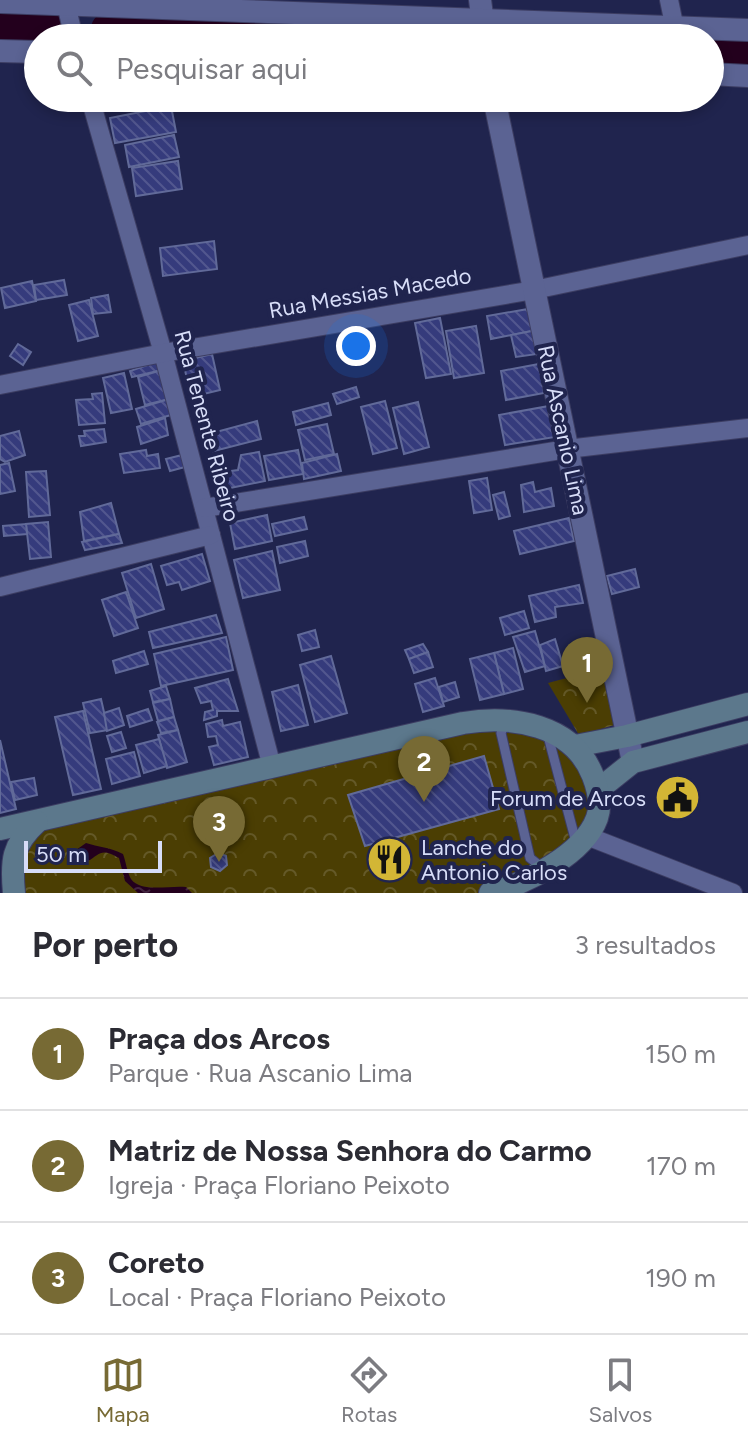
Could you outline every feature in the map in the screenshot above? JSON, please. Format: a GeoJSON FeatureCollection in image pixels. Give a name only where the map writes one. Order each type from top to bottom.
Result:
{"type":"FeatureCollection","features":[{"type":"Feature","properties":{"kind":"main road"},"geometry":{"type":"LineString","coordinates":[[575,746],[627,736],[748,704]]}},
{"type":"Feature","properties":{"kind":"main road"},"geometry":{"type":"LineString","coordinates":[[0,829],[463,723],[507,719],[546,730],[575,746],[587,763],[598,790],[597,818],[582,841],[545,870],[494,893]]}},
{"type":"Feature","properties":{"kind":"main road"},"geometry":{"type":"LineString","coordinates":[[598,790],[633,762],[748,732]]}},
{"type":"Feature","properties":{"kind":"main road"},"geometry":{"type":"LineString","coordinates":[[14,893],[11,867],[14,854],[28,830],[37,822]]}},
{"type":"Feature","properties":{"kind":"main road"},"geometry":{"type":"LineString","coordinates":[[0,851],[7,893]]}},
{"type":"Feature","properties":{"kind":"street"},"geometry":{"type":"LineString","coordinates":[[669,0],[674,24]]}},
{"type":"Feature","properties":{"kind":"street"},"geometry":{"type":"LineString","coordinates":[[0,2],[295,7],[579,24]]}},
{"type":"Feature","properties":{"kind":"street"},"geometry":{"type":"LineString","coordinates":[[66,2],[71,24]]}},
{"type":"Feature","properties":{"kind":"street"},"geometry":{"type":"LineString","coordinates":[[724,30],[748,30]]}},
{"type":"Feature","properties":{"kind":"street"},"geometry":{"type":"LineString","coordinates":[[0,51],[24,52]]}},
{"type":"Feature","properties":{"kind":"street"},"geometry":{"type":"LineString","coordinates":[[724,75],[748,76]]}},
{"type":"Feature","properties":{"kind":"street","name":"Rua Tenente Ribeiro"},"geometry":{"type":"LineString","coordinates":[[94,112],[163,353],[272,767]]}},
{"type":"Feature","properties":{"kind":"street","name":"Rua Ascanio Lima"},"geometry":{"type":"LineString","coordinates":[[497,112],[633,762]]}},
{"type":"Feature","properties":{"kind":"street","name":"Rua Messias Macedo"},"geometry":{"type":"LineString","coordinates":[[0,385],[163,353],[534,290],[748,245]]}},
{"type":"Feature","properties":{"kind":"street"},"geometry":{"type":"LineString","coordinates":[[204,508],[567,449],[748,428]]}},
{"type":"Feature","properties":{"kind":"street"},"geometry":{"type":"LineString","coordinates":[[0,587],[211,535]]}},
{"type":"Feature","properties":{"kind":"street"},"geometry":{"type":"LineString","coordinates":[[582,841],[733,893]]}},
{"type":"Feature","properties":{"kind":"lane"},"geometry":{"type":"LineString","coordinates":[[507,719],[501,733],[530,858],[545,870]]}},
{"type":"Feature","properties":{"kind":"lane"},"geometry":{"type":"LineString","coordinates":[[546,730],[582,841]]}},
{"type":"Feature","properties":{"kind":"green space"},"geometry":{"type":"Polygon","coordinates":[[[604,668],[618,724],[579,735],[548,683],[604,668]]]}},
{"type":"Feature","properties":{"kind":"green space"},"geometry":{"type":"Polygon","coordinates":[[[463,725],[545,732],[574,845],[494,889],[478,893],[17,893],[29,832],[463,725]]]}},
{"type":"Feature","properties":{"kind":"green space"},"geometry":{"type":"Polygon","coordinates":[[[549,733],[574,748],[595,791],[578,842],[549,733]]]}},
{"type":"Feature","properties":{"kind":"water"},"geometry":{"type":"Polygon","coordinates":[[[86,843],[123,854],[131,879],[142,886],[186,887],[192,893],[138,893],[125,881],[119,858],[105,852],[87,862],[78,859],[76,850],[86,843]]]}},
{"type":"Feature","properties":{"kind":"building"},"geometry":{"type":"Polygon","coordinates":[[[140,112],[172,112],[176,132],[115,143],[110,118],[140,112]]]}},
{"type":"Feature","properties":{"kind":"building"},"geometry":{"type":"Polygon","coordinates":[[[174,135],[179,157],[129,167],[125,145],[174,135]]]}},
{"type":"Feature","properties":{"kind":"building"},"geometry":{"type":"Polygon","coordinates":[[[178,161],[182,189],[136,196],[132,168],[178,161]]]}},
{"type":"Feature","properties":{"kind":"building"},"geometry":{"type":"Polygon","coordinates":[[[214,241],[217,269],[163,276],[160,248],[214,241]]]}},
{"type":"Feature","properties":{"kind":"building"},"geometry":{"type":"Polygon","coordinates":[[[64,280],[67,295],[36,300],[34,285],[64,280]]]}},
{"type":"Feature","properties":{"kind":"building"},"geometry":{"type":"Polygon","coordinates":[[[32,281],[36,301],[5,308],[1,288],[32,281]]]}},
{"type":"Feature","properties":{"kind":"building"},"geometry":{"type":"Polygon","coordinates":[[[108,295],[111,312],[93,314],[91,298],[108,295]]]}},
{"type":"Feature","properties":{"kind":"building"},"geometry":{"type":"Polygon","coordinates":[[[89,300],[98,336],[78,341],[69,305],[89,300]]]}},
{"type":"Feature","properties":{"kind":"building"},"geometry":{"type":"Polygon","coordinates":[[[528,309],[532,331],[491,339],[487,316],[528,309]]]}},
{"type":"Feature","properties":{"kind":"building"},"geometry":{"type":"Polygon","coordinates":[[[440,318],[451,374],[426,378],[415,323],[440,318]]]}},
{"type":"Feature","properties":{"kind":"building"},"geometry":{"type":"Polygon","coordinates":[[[476,326],[484,373],[454,378],[446,331],[476,326]]]}},
{"type":"Feature","properties":{"kind":"building"},"geometry":{"type":"Polygon","coordinates":[[[532,331],[537,354],[516,357],[511,335],[532,331]]]}},
{"type":"Feature","properties":{"kind":"building"},"geometry":{"type":"Polygon","coordinates":[[[18,344],[31,352],[23,365],[10,356],[18,344]]]}},
{"type":"Feature","properties":{"kind":"building"},"geometry":{"type":"Polygon","coordinates":[[[212,354],[220,390],[191,397],[183,361],[212,354]]]}},
{"type":"Feature","properties":{"kind":"building"},"geometry":{"type":"Polygon","coordinates":[[[159,361],[162,370],[132,377],[130,371],[159,361]]]}},
{"type":"Feature","properties":{"kind":"building"},"geometry":{"type":"Polygon","coordinates":[[[539,364],[544,393],[506,400],[501,371],[539,364]]]}},
{"type":"Feature","properties":{"kind":"building"},"geometry":{"type":"Polygon","coordinates":[[[162,370],[169,399],[145,405],[138,377],[162,370]]]}},
{"type":"Feature","properties":{"kind":"building"},"geometry":{"type":"Polygon","coordinates":[[[124,373],[132,409],[111,413],[103,378],[124,373]]]}},
{"type":"Feature","properties":{"kind":"building"},"geometry":{"type":"Polygon","coordinates":[[[356,387],[359,397],[337,404],[333,394],[356,387]]]}},
{"type":"Feature","properties":{"kind":"building"},"geometry":{"type":"Polygon","coordinates":[[[102,393],[105,423],[79,425],[76,400],[93,399],[92,394],[102,393]]]}},
{"type":"Feature","properties":{"kind":"building"},"geometry":{"type":"Polygon","coordinates":[[[169,399],[174,414],[141,424],[136,409],[169,399]]]}},
{"type":"Feature","properties":{"kind":"building"},"geometry":{"type":"Polygon","coordinates":[[[385,401],[397,448],[373,454],[361,407],[385,401]]]}},
{"type":"Feature","properties":{"kind":"building"},"geometry":{"type":"Polygon","coordinates":[[[418,402],[429,447],[404,454],[393,408],[418,402]]]}},
{"type":"Feature","properties":{"kind":"building"},"geometry":{"type":"Polygon","coordinates":[[[328,403],[331,415],[296,425],[293,412],[328,403]]]}},
{"type":"Feature","properties":{"kind":"building"},"geometry":{"type":"Polygon","coordinates":[[[549,406],[555,437],[505,445],[499,415],[549,406]]]}},
{"type":"Feature","properties":{"kind":"building"},"geometry":{"type":"Polygon","coordinates":[[[165,418],[168,435],[141,444],[137,427],[165,418]]]}},
{"type":"Feature","properties":{"kind":"building"},"geometry":{"type":"Polygon","coordinates":[[[257,421],[261,439],[210,452],[205,435],[257,421]]]}},
{"type":"Feature","properties":{"kind":"building"},"geometry":{"type":"Polygon","coordinates":[[[327,424],[334,454],[305,460],[298,430],[327,424]]]}},
{"type":"Feature","properties":{"kind":"building"},"geometry":{"type":"Polygon","coordinates":[[[104,429],[106,442],[81,446],[79,436],[85,436],[84,431],[104,429]]]}},
{"type":"Feature","properties":{"kind":"building"},"geometry":{"type":"Polygon","coordinates":[[[19,431],[25,455],[5,462],[0,459],[0,436],[19,431]]]}},
{"type":"Feature","properties":{"kind":"building"},"geometry":{"type":"Polygon","coordinates":[[[146,450],[147,456],[158,454],[160,468],[124,473],[120,454],[146,450]]]}},
{"type":"Feature","properties":{"kind":"building"},"geometry":{"type":"Polygon","coordinates":[[[298,450],[303,474],[269,480],[264,456],[298,450]]]}},
{"type":"Feature","properties":{"kind":"building"},"geometry":{"type":"Polygon","coordinates":[[[259,452],[265,481],[220,490],[216,473],[238,470],[241,455],[259,452]]]}},
{"type":"Feature","properties":{"kind":"building"},"geometry":{"type":"Polygon","coordinates":[[[337,454],[341,471],[304,479],[302,463],[337,454]]]}},
{"type":"Feature","properties":{"kind":"building"},"geometry":{"type":"Polygon","coordinates":[[[182,455],[185,467],[170,471],[166,459],[182,455]]]}},
{"type":"Feature","properties":{"kind":"building"},"geometry":{"type":"Polygon","coordinates":[[[9,463],[15,491],[0,494],[0,465],[9,463]]]}},
{"type":"Feature","properties":{"kind":"building"},"geometry":{"type":"Polygon","coordinates":[[[46,471],[50,515],[29,517],[26,472],[46,471]]]}},
{"type":"Feature","properties":{"kind":"building"},"geometry":{"type":"Polygon","coordinates":[[[487,478],[492,510],[474,513],[469,481],[487,478]]]}},
{"type":"Feature","properties":{"kind":"building"},"geometry":{"type":"Polygon","coordinates":[[[533,482],[535,492],[551,488],[554,506],[524,512],[521,485],[533,482]]]}},
{"type":"Feature","properties":{"kind":"building"},"geometry":{"type":"Polygon","coordinates":[[[504,492],[510,516],[499,519],[493,495],[504,492]]]}},
{"type":"Feature","properties":{"kind":"building"},"geometry":{"type":"Polygon","coordinates":[[[111,503],[119,534],[84,541],[80,512],[111,503]]]}},
{"type":"Feature","properties":{"kind":"building"},"geometry":{"type":"Polygon","coordinates":[[[267,515],[272,541],[235,549],[230,523],[267,515]]]}},
{"type":"Feature","properties":{"kind":"building"},"geometry":{"type":"Polygon","coordinates":[[[304,517],[307,529],[275,536],[272,524],[304,517]]]}},
{"type":"Feature","properties":{"kind":"building"},"geometry":{"type":"Polygon","coordinates":[[[569,518],[574,541],[520,554],[514,531],[569,518]]]}},
{"type":"Feature","properties":{"kind":"building"},"geometry":{"type":"Polygon","coordinates":[[[48,522],[51,557],[30,559],[26,524],[48,522]]]}},
{"type":"Feature","properties":{"kind":"building"},"geometry":{"type":"Polygon","coordinates":[[[26,524],[27,534],[4,536],[3,526],[26,524]]]}},
{"type":"Feature","properties":{"kind":"building"},"geometry":{"type":"Polygon","coordinates":[[[119,534],[122,543],[85,550],[82,542],[119,534]]]}},
{"type":"Feature","properties":{"kind":"building"},"geometry":{"type":"Polygon","coordinates":[[[305,541],[308,556],[280,563],[277,547],[305,541]]]}},
{"type":"Feature","properties":{"kind":"building"},"geometry":{"type":"Polygon","coordinates":[[[272,551],[280,590],[243,598],[234,560],[272,551]]]}},
{"type":"Feature","properties":{"kind":"building"},"geometry":{"type":"Polygon","coordinates":[[[202,554],[210,581],[182,590],[179,582],[167,585],[161,566],[202,554]]]}},
{"type":"Feature","properties":{"kind":"building"},"geometry":{"type":"Polygon","coordinates":[[[151,564],[164,609],[136,618],[122,573],[151,564]]]}},
{"type":"Feature","properties":{"kind":"building"},"geometry":{"type":"Polygon","coordinates":[[[635,569],[639,587],[612,594],[607,576],[635,569]]]}},
{"type":"Feature","properties":{"kind":"building"},"geometry":{"type":"Polygon","coordinates":[[[579,585],[583,603],[555,607],[556,617],[535,622],[529,596],[579,585]]]}},
{"type":"Feature","properties":{"kind":"building"},"geometry":{"type":"Polygon","coordinates":[[[126,592],[138,628],[114,636],[102,600],[126,592]]]}},
{"type":"Feature","properties":{"kind":"building"},"geometry":{"type":"Polygon","coordinates":[[[524,611],[529,628],[505,635],[500,618],[524,611]]]}},
{"type":"Feature","properties":{"kind":"building"},"geometry":{"type":"Polygon","coordinates":[[[216,615],[222,633],[153,648],[149,632],[216,615]]]}},
{"type":"Feature","properties":{"kind":"building"},"geometry":{"type":"Polygon","coordinates":[[[315,630],[319,647],[302,651],[298,635],[315,630]]]}},
{"type":"Feature","properties":{"kind":"building"},"geometry":{"type":"Polygon","coordinates":[[[535,631],[545,666],[525,672],[513,637],[535,631]]]}},
{"type":"Feature","properties":{"kind":"building"},"geometry":{"type":"Polygon","coordinates":[[[226,637],[233,670],[161,686],[154,654],[226,637]]]}},
{"type":"Feature","properties":{"kind":"building"},"geometry":{"type":"Polygon","coordinates":[[[555,639],[563,666],[546,671],[540,645],[555,639]]]}},
{"type":"Feature","properties":{"kind":"building"},"geometry":{"type":"Polygon","coordinates":[[[423,644],[428,652],[409,659],[405,650],[423,644]]]}},
{"type":"Feature","properties":{"kind":"building"},"geometry":{"type":"Polygon","coordinates":[[[513,648],[523,689],[504,694],[494,653],[513,648]]]}},
{"type":"Feature","properties":{"kind":"building"},"geometry":{"type":"Polygon","coordinates":[[[144,651],[148,664],[116,673],[113,661],[144,651]]]}},
{"type":"Feature","properties":{"kind":"building"},"geometry":{"type":"Polygon","coordinates":[[[428,652],[433,667],[414,673],[409,659],[428,652]]]}},
{"type":"Feature","properties":{"kind":"building"},"geometry":{"type":"Polygon","coordinates":[[[494,653],[504,694],[480,700],[470,659],[494,653]]]}},
{"type":"Feature","properties":{"kind":"building"},"geometry":{"type":"Polygon","coordinates":[[[331,656],[347,713],[315,722],[300,665],[331,656]]]}},
{"type":"Feature","properties":{"kind":"building"},"geometry":{"type":"Polygon","coordinates":[[[435,678],[444,706],[423,712],[415,684],[435,678]]]}},
{"type":"Feature","properties":{"kind":"building"},"geometry":{"type":"Polygon","coordinates":[[[228,679],[238,711],[217,711],[217,716],[204,720],[205,712],[213,710],[211,701],[201,703],[195,688],[228,679]]]}},
{"type":"Feature","properties":{"kind":"building"},"geometry":{"type":"Polygon","coordinates":[[[455,682],[459,697],[443,702],[439,687],[455,682]]]}},
{"type":"Feature","properties":{"kind":"building"},"geometry":{"type":"Polygon","coordinates":[[[298,685],[308,725],[281,731],[272,692],[298,685]]]}},
{"type":"Feature","properties":{"kind":"building"},"geometry":{"type":"Polygon","coordinates":[[[166,686],[170,699],[153,702],[150,691],[166,686]]]}},
{"type":"Feature","properties":{"kind":"building"},"geometry":{"type":"Polygon","coordinates":[[[101,699],[108,730],[90,733],[83,703],[101,699]]]}},
{"type":"Feature","properties":{"kind":"building"},"geometry":{"type":"Polygon","coordinates":[[[170,699],[174,717],[158,721],[153,703],[170,699]]]}},
{"type":"Feature","properties":{"kind":"building"},"geometry":{"type":"Polygon","coordinates":[[[119,708],[124,725],[107,731],[104,713],[119,708]]]}},
{"type":"Feature","properties":{"kind":"building"},"geometry":{"type":"Polygon","coordinates":[[[148,709],[152,720],[130,727],[127,716],[148,709]]]}},
{"type":"Feature","properties":{"kind":"building"},"geometry":{"type":"Polygon","coordinates":[[[83,711],[101,789],[73,795],[55,717],[83,711]]]}},
{"type":"Feature","properties":{"kind":"building"},"geometry":{"type":"Polygon","coordinates":[[[174,717],[178,730],[161,733],[157,722],[174,717]]]}},
{"type":"Feature","properties":{"kind":"building"},"geometry":{"type":"Polygon","coordinates":[[[222,720],[223,726],[240,722],[248,757],[214,765],[209,747],[218,745],[216,736],[208,737],[206,724],[222,720]]]}},
{"type":"Feature","properties":{"kind":"building"},"geometry":{"type":"Polygon","coordinates":[[[178,730],[187,762],[167,768],[158,735],[178,730]]]}},
{"type":"Feature","properties":{"kind":"building"},"geometry":{"type":"Polygon","coordinates":[[[121,732],[126,748],[112,752],[107,736],[121,732]]]}},
{"type":"Feature","properties":{"kind":"building"},"geometry":{"type":"Polygon","coordinates":[[[159,739],[167,766],[144,773],[136,745],[159,739]]]}},
{"type":"Feature","properties":{"kind":"building"},"geometry":{"type":"Polygon","coordinates":[[[0,740],[16,809],[0,813],[0,740]]]}},
{"type":"Feature","properties":{"kind":"building"},"geometry":{"type":"Polygon","coordinates":[[[134,752],[140,776],[112,784],[106,759],[134,752]]]}},
{"type":"Feature","properties":{"kind":"building"},"geometry":{"type":"Polygon","coordinates":[[[484,756],[499,809],[365,846],[348,795],[484,756]]]}},
{"type":"Feature","properties":{"kind":"building"},"geometry":{"type":"Polygon","coordinates":[[[34,778],[37,795],[15,800],[11,782],[34,778]]]}},
{"type":"Feature","properties":{"kind":"building"},"geometry":{"type":"Polygon","coordinates":[[[218,853],[226,856],[227,865],[220,871],[211,867],[210,858],[218,853]]]}},
{"type":"Feature","properties":{"kind":"waterway"},"geometry":{"type":"LineString","coordinates":[[0,28],[24,28]]}},
{"type":"Feature","properties":{"kind":"waterway"},"geometry":{"type":"LineString","coordinates":[[724,50],[748,51]]}},
{"type":"Feature","properties":{"kind":"place","name":"Praça dos Arcos"},"geometry":{"type":"Point","coordinates":[587,703]}},
{"type":"Feature","properties":{"kind":"place","name":"Forum de Arcos"},"geometry":{"type":"Point","coordinates":[677,798]}},
{"type":"Feature","properties":{"kind":"place","name":"Matriz de Nossa Senhora do Carmo"},"geometry":{"type":"Point","coordinates":[424,802]}},
{"type":"Feature","properties":{"kind":"place","name":"Lanche do Antonio Carlos"},"geometry":{"type":"Point","coordinates":[390,860]}},
{"type":"Feature","properties":{"kind":"place","name":"Coreto"},"geometry":{"type":"Point","coordinates":[219,862]}}]}
